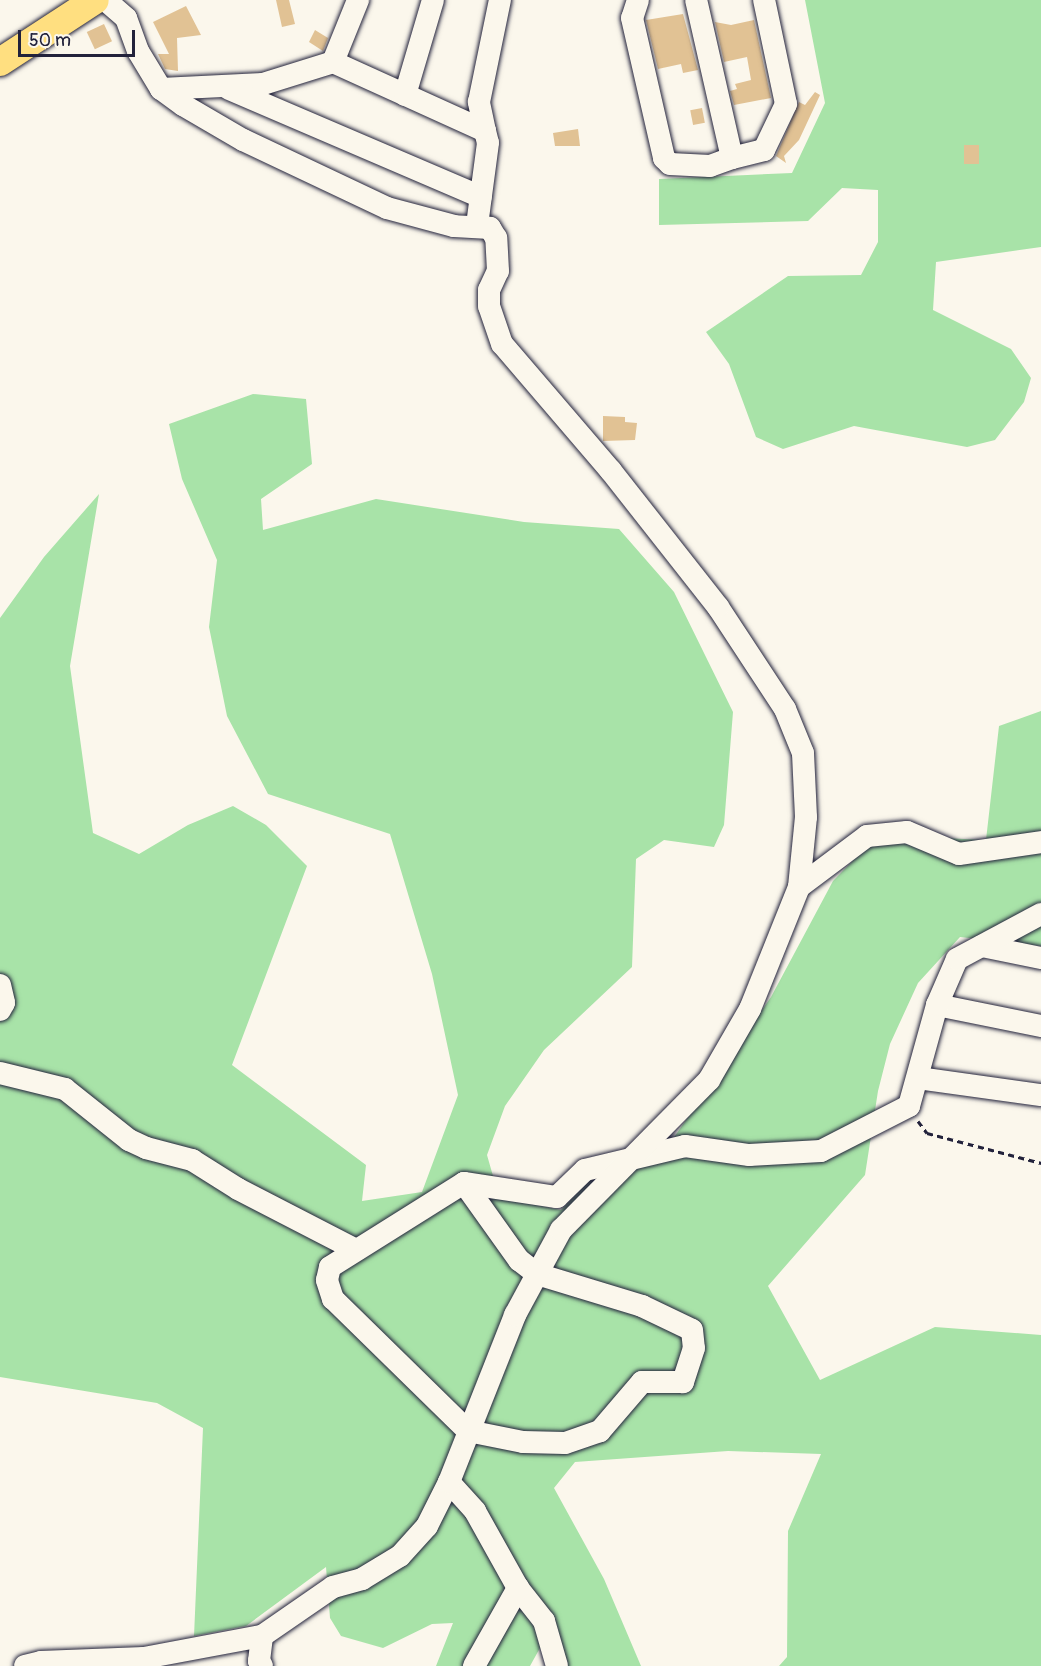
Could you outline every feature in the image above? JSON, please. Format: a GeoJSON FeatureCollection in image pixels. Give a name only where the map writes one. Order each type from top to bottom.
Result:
{"type":"FeatureCollection","features":[{"type":"Feature","properties":{"kind":"main road"},"geometry":{"type":"LineString","coordinates":[[0,62],[95,0]]}},
{"type":"Feature","properties":{"kind":"street"},"geometry":{"type":"LineString","coordinates":[[36,1665],[144,1658],[262,1636],[333,1587],[362,1580],[400,1556],[427,1526],[449,1482],[515,1315],[561,1230],[709,1080],[750,1009],[799,887],[806,817],[803,753],[785,709],[718,607],[611,471],[502,344],[489,306],[489,290],[498,272],[496,238],[490,228],[477,225],[454,226],[387,208],[243,140],[161,88],[138,51],[126,18],[105,0]]}},
{"type":"Feature","properties":{"kind":"street"},"geometry":{"type":"LineString","coordinates":[[333,62],[358,0]]}},
{"type":"Feature","properties":{"kind":"street"},"geometry":{"type":"LineString","coordinates":[[405,95],[433,0]]}},
{"type":"Feature","properties":{"kind":"street"},"geometry":{"type":"LineString","coordinates":[[477,225],[488,143],[479,102],[500,0]]}},
{"type":"Feature","properties":{"kind":"street"},"geometry":{"type":"LineString","coordinates":[[638,0],[632,18],[664,158],[670,164],[710,166],[764,150],[786,104],[764,0]]}},
{"type":"Feature","properties":{"kind":"street"},"geometry":{"type":"LineString","coordinates":[[696,0],[732,159]]}},
{"type":"Feature","properties":{"kind":"street"},"geometry":{"type":"LineString","coordinates":[[161,88],[263,84],[333,62],[485,131]]}},
{"type":"Feature","properties":{"kind":"street"},"geometry":{"type":"LineString","coordinates":[[222,86],[481,197]]}},
{"type":"Feature","properties":{"kind":"street"},"geometry":{"type":"LineString","coordinates":[[799,887],[867,836],[907,832],[959,854],[1041,842]]}},
{"type":"Feature","properties":{"kind":"street"},"geometry":{"type":"LineString","coordinates":[[464,1183],[519,1260],[537,1274],[642,1306],[692,1330],[694,1348],[683,1382],[642,1382],[600,1431],[565,1443],[523,1442],[468,1431],[328,1291],[330,1267],[464,1183],[557,1197],[585,1170],[685,1146],[749,1155],[821,1151],[909,1106],[937,1005],[957,958],[1041,914]]}},
{"type":"Feature","properties":{"kind":"street"},"geometry":{"type":"LineString","coordinates":[[982,946],[1041,958]]}},
{"type":"Feature","properties":{"kind":"street"},"geometry":{"type":"LineString","coordinates":[[0,985],[4,1003],[0,1010]]}},
{"type":"Feature","properties":{"kind":"street"},"geometry":{"type":"LineString","coordinates":[[937,1005],[1041,1026]]}},
{"type":"Feature","properties":{"kind":"street"},"geometry":{"type":"LineString","coordinates":[[0,1074],[65,1089],[129,1140],[146,1148],[192,1160],[238,1189],[356,1250]]}},
{"type":"Feature","properties":{"kind":"street"},"geometry":{"type":"LineString","coordinates":[[918,1078],[1041,1095]]}},
{"type":"Feature","properties":{"kind":"street"},"geometry":{"type":"LineString","coordinates":[[449,1482],[475,1511],[518,1588],[544,1621],[557,1666]]}},
{"type":"Feature","properties":{"kind":"street"},"geometry":{"type":"LineString","coordinates":[[474,1666],[518,1588]]}},
{"type":"Feature","properties":{"kind":"street"},"geometry":{"type":"LineString","coordinates":[[262,1636],[259,1661],[262,1666]]}},
{"type":"Feature","properties":{"kind":"path"},"geometry":{"type":"LineString","coordinates":[[909,1106],[927,1134],[1041,1163]]}},
{"type":"Feature","properties":{"kind":"green space"},"geometry":{"type":"Polygon","coordinates":[[[805,0],[1041,0],[1041,247],[936,262],[933,310],[1011,349],[1031,378],[1024,402],[995,440],[967,447],[854,426],[783,449],[756,437],[729,364],[706,332],[788,276],[861,275],[878,242],[878,190],[842,188],[808,221],[659,225],[659,179],[792,173],[825,103],[805,0]]]}},
{"type":"Feature","properties":{"kind":"green space"},"geometry":{"type":"Polygon","coordinates":[[[253,394],[306,399],[312,464],[261,499],[263,530],[376,499],[524,522],[619,529],[674,592],[733,712],[724,825],[714,847],[664,840],[636,859],[632,967],[544,1050],[505,1106],[487,1155],[499,1197],[561,1210],[604,1166],[657,1162],[771,997],[833,881],[878,835],[986,840],[999,726],[1041,711],[1041,946],[960,937],[918,983],[890,1044],[878,1091],[865,1175],[768,1286],[820,1380],[935,1327],[1041,1335],[1041,1666],[779,1666],[787,1657],[788,1531],[821,1454],[728,1451],[575,1462],[554,1488],[604,1579],[641,1666],[554,1666],[540,1648],[530,1666],[436,1666],[453,1623],[432,1624],[383,1648],[341,1636],[330,1618],[326,1567],[246,1626],[194,1636],[203,1428],[157,1403],[0,1377],[0,618],[44,557],[99,494],[70,666],[93,833],[139,854],[188,825],[233,806],[266,825],[307,866],[232,1065],[366,1165],[362,1201],[422,1192],[458,1095],[432,974],[390,834],[268,794],[227,716],[209,627],[217,560],[182,479],[169,424],[253,394]]]}},
{"type":"Feature","properties":{"kind":"building"},"geometry":{"type":"Polygon","coordinates":[[[276,0],[289,0],[295,24],[282,27],[276,0]]]}},
{"type":"Feature","properties":{"kind":"building"},"geometry":{"type":"Polygon","coordinates":[[[186,6],[201,35],[177,38],[178,71],[165,69],[158,54],[169,54],[153,22],[186,6]]]}},
{"type":"Feature","properties":{"kind":"building"},"geometry":{"type":"Polygon","coordinates":[[[683,14],[698,70],[683,73],[681,64],[658,69],[646,20],[683,14]]]}},
{"type":"Feature","properties":{"kind":"building"},"geometry":{"type":"Polygon","coordinates":[[[754,20],[771,98],[734,105],[730,91],[737,89],[735,84],[751,80],[747,57],[724,62],[715,22],[731,25],[754,20]]]}},
{"type":"Feature","properties":{"kind":"building"},"geometry":{"type":"Polygon","coordinates":[[[104,24],[112,41],[95,49],[87,32],[104,24]]]}},
{"type":"Feature","properties":{"kind":"building"},"geometry":{"type":"Polygon","coordinates":[[[315,30],[328,38],[323,51],[309,42],[315,30]]]}},
{"type":"Feature","properties":{"kind":"building"},"geometry":{"type":"Polygon","coordinates":[[[815,92],[820,95],[799,140],[784,156],[786,163],[776,156],[799,102],[805,105],[815,92]]]}},
{"type":"Feature","properties":{"kind":"building"},"geometry":{"type":"Polygon","coordinates":[[[702,108],[705,123],[693,125],[690,110],[702,108]]]}},
{"type":"Feature","properties":{"kind":"building"},"geometry":{"type":"Polygon","coordinates":[[[578,129],[580,146],[555,146],[553,133],[578,129]]]}},
{"type":"Feature","properties":{"kind":"building"},"geometry":{"type":"Polygon","coordinates":[[[964,145],[979,145],[979,164],[964,164],[964,145]]]}},
{"type":"Feature","properties":{"kind":"building"},"geometry":{"type":"Polygon","coordinates":[[[603,416],[625,417],[625,422],[637,423],[635,440],[603,441],[603,416]]]}}]}
